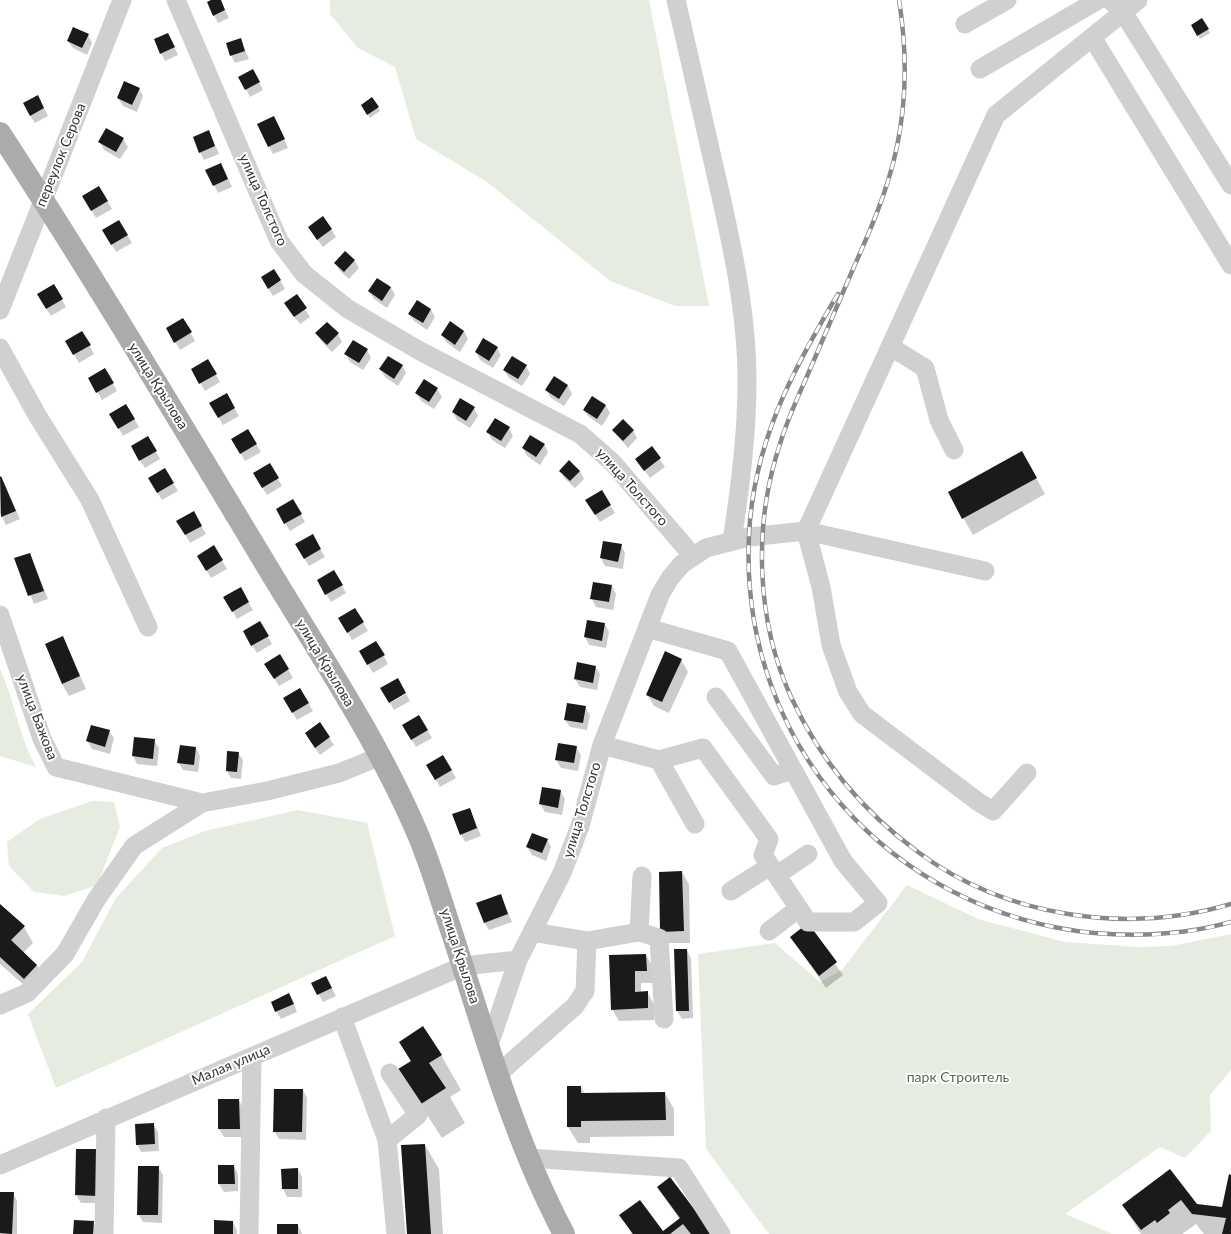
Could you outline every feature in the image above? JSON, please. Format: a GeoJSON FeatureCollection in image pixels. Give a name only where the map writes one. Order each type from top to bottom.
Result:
{"type":"FeatureCollection","features":[{"type":"Feature","properties":{"kind":"main road","name":"улица Крылова"},"geometry":{"type":"LineString","coordinates":[[0,133],[43,199],[173,410],[381,756],[417,831],[499,1073],[511,1116],[547,1202],[564,1234]]}},
{"type":"Feature","properties":{"kind":"street","name":"переулок Серова"},"geometry":{"type":"LineString","coordinates":[[0,310],[122,0]]}},
{"type":"Feature","properties":{"kind":"street","name":"улица Толстого"},"geometry":{"type":"LineString","coordinates":[[176,0],[279,241],[304,274],[348,309],[420,351],[580,434],[612,462],[692,555],[670,578],[660,595],[602,745],[580,826],[562,873],[518,960],[489,1045]]}},
{"type":"Feature","properties":{"kind":"street"},"geometry":{"type":"LineString","coordinates":[[676,0],[725,208],[734,254],[744,324],[747,382],[745,433],[741,483],[732,541]]}},
{"type":"Feature","properties":{"kind":"street"},"geometry":{"type":"LineString","coordinates":[[965,24],[1007,0]]}},
{"type":"Feature","properties":{"kind":"street"},"geometry":{"type":"LineString","coordinates":[[980,69],[1098,0]]}},
{"type":"Feature","properties":{"kind":"street"},"geometry":{"type":"LineString","coordinates":[[1027,773],[993,811],[977,802],[862,714],[848,692],[831,645],[821,587],[806,531],[996,115],[1092,37],[1116,6],[1138,0]]}},
{"type":"Feature","properties":{"kind":"street"},"geometry":{"type":"LineString","coordinates":[[1116,6],[1231,185]]}},
{"type":"Feature","properties":{"kind":"street"},"geometry":{"type":"LineString","coordinates":[[1092,37],[1231,265]]}},
{"type":"Feature","properties":{"kind":"street"},"geometry":{"type":"LineString","coordinates":[[891,347],[925,368],[939,420],[954,450]]}},
{"type":"Feature","properties":{"kind":"street"},"geometry":{"type":"LineString","coordinates":[[0,348],[37,415],[90,500],[148,627]]}},
{"type":"Feature","properties":{"kind":"street"},"geometry":{"type":"LineString","coordinates":[[692,555],[717,544],[749,537],[806,531],[985,571]]}},
{"type":"Feature","properties":{"kind":"street","name":"улица Бажова"},"geometry":{"type":"LineString","coordinates":[[0,615],[42,739],[56,767],[202,803]]}},
{"type":"Feature","properties":{"kind":"street"},"geometry":{"type":"LineString","coordinates":[[602,745],[660,760],[703,748],[769,839],[763,855],[808,922],[854,922],[878,903],[843,861],[728,651],[647,628]]}},
{"type":"Feature","properties":{"kind":"street"},"geometry":{"type":"LineString","coordinates":[[716,697],[774,776],[793,770]]}},
{"type":"Feature","properties":{"kind":"street"},"geometry":{"type":"LineString","coordinates":[[0,1006],[27,993],[65,954],[96,900],[134,846],[202,803],[267,791],[339,773],[381,756]]}},
{"type":"Feature","properties":{"kind":"street"},"geometry":{"type":"LineString","coordinates":[[660,760],[695,824]]}},
{"type":"Feature","properties":{"kind":"street"},"geometry":{"type":"LineString","coordinates":[[731,891],[808,854]]}},
{"type":"Feature","properties":{"kind":"street"},"geometry":{"type":"LineString","coordinates":[[639,932],[642,876]]}},
{"type":"Feature","properties":{"kind":"street"},"geometry":{"type":"LineString","coordinates":[[769,931],[799,908]]}},
{"type":"Feature","properties":{"kind":"street"},"geometry":{"type":"LineString","coordinates":[[532,932],[587,941],[639,932],[659,938],[664,1019]]}},
{"type":"Feature","properties":{"kind":"street"},"geometry":{"type":"LineString","coordinates":[[499,1073],[575,1006],[585,991],[587,941]]}},
{"type":"Feature","properties":{"kind":"street","name":"Малая улица"},"geometry":{"type":"LineString","coordinates":[[0,1164],[252,1057],[342,1016],[463,966],[518,960]]}},
{"type":"Feature","properties":{"kind":"street"},"geometry":{"type":"LineString","coordinates":[[342,1016],[387,1140],[396,1234]]}},
{"type":"Feature","properties":{"kind":"street"},"geometry":{"type":"LineString","coordinates":[[249,1234],[252,1057]]}},
{"type":"Feature","properties":{"kind":"street"},"geometry":{"type":"LineString","coordinates":[[387,1140],[418,1115],[390,1073]]}},
{"type":"Feature","properties":{"kind":"street"},"geometry":{"type":"LineString","coordinates":[[104,1234],[106,1118]]}},
{"type":"Feature","properties":{"kind":"street"},"geometry":{"type":"LineString","coordinates":[[528,1158],[679,1168],[721,1234]]}},
{"type":"Feature","properties":{"kind":"green space"},"geometry":{"type":"Polygon","coordinates":[[[330,0],[649,0],[709,306],[675,306],[610,281],[487,182],[416,139],[395,67],[358,48],[330,14],[330,0]]]}},
{"type":"Feature","properties":{"kind":"green space"},"geometry":{"type":"Polygon","coordinates":[[[0,668],[25,743],[36,767],[0,756],[0,668]]]}},
{"type":"Feature","properties":{"kind":"green space"},"geometry":{"type":"Polygon","coordinates":[[[92,801],[114,802],[120,827],[97,885],[65,896],[34,892],[9,866],[7,842],[40,819],[92,801]]]}},
{"type":"Feature","properties":{"kind":"green space"},"geometry":{"type":"Polygon","coordinates":[[[298,810],[367,823],[395,936],[56,1088],[28,1014],[82,962],[116,898],[162,848],[205,831],[298,810]]]}},
{"type":"Feature","properties":{"kind":"green space","name":"парк Строитель"},"geometry":{"type":"Polygon","coordinates":[[[907,885],[978,919],[1065,942],[1139,947],[1171,946],[1231,934],[1231,1070],[1210,1095],[1211,1131],[1185,1158],[1160,1147],[1065,1214],[1113,1234],[769,1234],[706,1149],[698,954],[775,943],[820,982],[842,970],[907,885]]]}},
{"type":"Feature","properties":{"kind":"building"},"geometry":{"type":"Polygon","coordinates":[[[211,0],[221,0],[225,10],[213,16],[207,2],[211,0]]]}},
{"type":"Feature","properties":{"kind":"building"},"geometry":{"type":"Polygon","coordinates":[[[1202,18],[1209,29],[1197,36],[1191,25],[1202,18]]]}},
{"type":"Feature","properties":{"kind":"building"},"geometry":{"type":"Polygon","coordinates":[[[73,27],[89,34],[82,48],[67,41],[73,27]]]}},
{"type":"Feature","properties":{"kind":"building"},"geometry":{"type":"Polygon","coordinates":[[[168,33],[175,47],[160,54],[154,39],[168,33]]]}},
{"type":"Feature","properties":{"kind":"building"},"geometry":{"type":"Polygon","coordinates":[[[241,38],[245,51],[230,56],[226,43],[241,38]]]}},
{"type":"Feature","properties":{"kind":"building"},"geometry":{"type":"Polygon","coordinates":[[[253,69],[260,82],[245,90],[238,77],[253,69]]]}},
{"type":"Feature","properties":{"kind":"building"},"geometry":{"type":"Polygon","coordinates":[[[124,81],[140,88],[132,105],[117,98],[124,81]]]}},
{"type":"Feature","properties":{"kind":"building"},"geometry":{"type":"Polygon","coordinates":[[[38,95],[44,108],[30,116],[23,103],[38,95]]]}},
{"type":"Feature","properties":{"kind":"building"},"geometry":{"type":"Polygon","coordinates":[[[372,97],[379,107],[367,115],[361,105],[372,97]]]}},
{"type":"Feature","properties":{"kind":"building"},"geometry":{"type":"Polygon","coordinates":[[[274,116],[285,139],[268,147],[257,124],[274,116]]]}},
{"type":"Feature","properties":{"kind":"building"},"geometry":{"type":"Polygon","coordinates":[[[106,128],[124,138],[116,152],[98,142],[106,128]]]}},
{"type":"Feature","properties":{"kind":"building"},"geometry":{"type":"Polygon","coordinates":[[[209,130],[215,146],[199,153],[193,137],[209,130]]]}},
{"type":"Feature","properties":{"kind":"building"},"geometry":{"type":"Polygon","coordinates":[[[221,163],[228,179],[213,186],[205,170],[221,163]]]}},
{"type":"Feature","properties":{"kind":"building"},"geometry":{"type":"Polygon","coordinates":[[[99,186],[108,201],[91,211],[82,196],[99,186]]]}},
{"type":"Feature","properties":{"kind":"building"},"geometry":{"type":"Polygon","coordinates":[[[323,216],[332,229],[317,240],[308,227],[323,216]]]}},
{"type":"Feature","properties":{"kind":"building"},"geometry":{"type":"Polygon","coordinates":[[[119,220],[128,235],[111,245],[102,230],[119,220]]]}},
{"type":"Feature","properties":{"kind":"building"},"geometry":{"type":"Polygon","coordinates":[[[345,251],[355,260],[344,272],[334,263],[345,251]]]}},
{"type":"Feature","properties":{"kind":"building"},"geometry":{"type":"Polygon","coordinates":[[[274,269],[281,280],[268,289],[261,277],[274,269]]]}},
{"type":"Feature","properties":{"kind":"building"},"geometry":{"type":"Polygon","coordinates":[[[377,278],[391,287],[382,301],[368,291],[377,278]]]}},
{"type":"Feature","properties":{"kind":"building"},"geometry":{"type":"Polygon","coordinates":[[[54,284],[63,299],[46,309],[37,294],[54,284]]]}},
{"type":"Feature","properties":{"kind":"building"},"geometry":{"type":"Polygon","coordinates":[[[297,294],[307,308],[294,317],[284,303],[297,294]]]}},
{"type":"Feature","properties":{"kind":"building"},"geometry":{"type":"Polygon","coordinates":[[[417,300],[431,309],[423,323],[408,314],[417,300]]]}},
{"type":"Feature","properties":{"kind":"building"},"geometry":{"type":"Polygon","coordinates":[[[183,318],[192,332],[174,343],[166,328],[183,318]]]}},
{"type":"Feature","properties":{"kind":"building"},"geometry":{"type":"Polygon","coordinates":[[[450,321],[464,331],[455,345],[441,335],[450,321]]]}},
{"type":"Feature","properties":{"kind":"building"},"geometry":{"type":"Polygon","coordinates":[[[327,322],[339,333],[327,345],[315,333],[327,322]]]}},
{"type":"Feature","properties":{"kind":"building"},"geometry":{"type":"Polygon","coordinates":[[[82,331],[91,345],[73,355],[65,341],[82,331]]]}},
{"type":"Feature","properties":{"kind":"building"},"geometry":{"type":"Polygon","coordinates":[[[483,338],[498,347],[489,361],[475,352],[483,338]]]}},
{"type":"Feature","properties":{"kind":"building"},"geometry":{"type":"Polygon","coordinates":[[[353,340],[368,349],[359,363],[344,354],[353,340]]]}},
{"type":"Feature","properties":{"kind":"building"},"geometry":{"type":"Polygon","coordinates":[[[388,356],[403,365],[394,379],[379,369],[388,356]]]}},
{"type":"Feature","properties":{"kind":"building"},"geometry":{"type":"Polygon","coordinates":[[[512,356],[527,365],[518,379],[503,370],[512,356]]]}},
{"type":"Feature","properties":{"kind":"building"},"geometry":{"type":"Polygon","coordinates":[[[208,359],[217,374],[199,384],[191,369],[208,359]]]}},
{"type":"Feature","properties":{"kind":"building"},"geometry":{"type":"Polygon","coordinates":[[[105,368],[114,383],[96,393],[88,378],[105,368]]]}},
{"type":"Feature","properties":{"kind":"building"},"geometry":{"type":"Polygon","coordinates":[[[554,376],[568,385],[559,399],[545,390],[554,376]]]}},
{"type":"Feature","properties":{"kind":"building"},"geometry":{"type":"Polygon","coordinates":[[[424,379],[438,388],[429,402],[415,393],[424,379]]]}},
{"type":"Feature","properties":{"kind":"building"},"geometry":{"type":"Polygon","coordinates":[[[227,393],[235,408],[218,418],[209,403],[227,393]]]}},
{"type":"Feature","properties":{"kind":"building"},"geometry":{"type":"Polygon","coordinates":[[[592,396],[606,405],[597,419],[583,410],[592,396]]]}},
{"type":"Feature","properties":{"kind":"building"},"geometry":{"type":"Polygon","coordinates":[[[460,398],[475,407],[466,421],[452,412],[460,398]]]}},
{"type":"Feature","properties":{"kind":"building"},"geometry":{"type":"Polygon","coordinates":[[[126,404],[135,419],[118,429],[109,414],[126,404]]]}},
{"type":"Feature","properties":{"kind":"building"},"geometry":{"type":"Polygon","coordinates":[[[495,418],[510,427],[501,441],[486,432],[495,418]]]}},
{"type":"Feature","properties":{"kind":"building"},"geometry":{"type":"Polygon","coordinates":[[[623,419],[634,430],[623,441],[612,430],[623,419]]]}},
{"type":"Feature","properties":{"kind":"building"},"geometry":{"type":"Polygon","coordinates":[[[248,429],[257,444],[240,454],[231,439],[248,429]]]}},
{"type":"Feature","properties":{"kind":"building"},"geometry":{"type":"Polygon","coordinates":[[[530,435],[545,444],[536,457],[522,448],[530,435]]]}},
{"type":"Feature","properties":{"kind":"building"},"geometry":{"type":"Polygon","coordinates":[[[148,436],[157,451],[139,461],[131,446],[148,436]]]}},
{"type":"Feature","properties":{"kind":"building"},"geometry":{"type":"Polygon","coordinates":[[[652,446],[661,458],[644,471],[635,459],[652,446]]]}},
{"type":"Feature","properties":{"kind":"building"},"geometry":{"type":"Polygon","coordinates":[[[1022,451],[1037,478],[962,519],[948,492],[1022,451]]]}},
{"type":"Feature","properties":{"kind":"building"},"geometry":{"type":"Polygon","coordinates":[[[569,460],[580,471],[570,481],[559,471],[569,460]]]}},
{"type":"Feature","properties":{"kind":"building"},"geometry":{"type":"Polygon","coordinates":[[[270,463],[279,478],[262,488],[253,473],[270,463]]]}},
{"type":"Feature","properties":{"kind":"building"},"geometry":{"type":"Polygon","coordinates":[[[165,468],[174,483],[157,493],[148,478],[165,468]]]}},
{"type":"Feature","properties":{"kind":"building"},"geometry":{"type":"Polygon","coordinates":[[[1,476],[16,511],[1,517],[0,477],[1,476]]]}},
{"type":"Feature","properties":{"kind":"building"},"geometry":{"type":"Polygon","coordinates":[[[602,490],[611,505],[595,515],[585,500],[602,490]]]}},
{"type":"Feature","properties":{"kind":"building"},"geometry":{"type":"Polygon","coordinates":[[[293,499],[302,514],[284,524],[276,509],[293,499]]]}},
{"type":"Feature","properties":{"kind":"building"},"geometry":{"type":"Polygon","coordinates":[[[194,511],[202,526],[185,535],[176,521],[194,511]]]}},
{"type":"Feature","properties":{"kind":"building"},"geometry":{"type":"Polygon","coordinates":[[[313,534],[321,549],[304,559],[295,544],[313,534]]]}},
{"type":"Feature","properties":{"kind":"building"},"geometry":{"type":"Polygon","coordinates":[[[603,541],[622,544],[618,562],[600,558],[603,541]]]}},
{"type":"Feature","properties":{"kind":"building"},"geometry":{"type":"Polygon","coordinates":[[[214,545],[223,560],[206,571],[197,556],[214,545]]]}},
{"type":"Feature","properties":{"kind":"building"},"geometry":{"type":"Polygon","coordinates":[[[30,553],[44,591],[28,596],[14,558],[30,553]]]}},
{"type":"Feature","properties":{"kind":"building"},"geometry":{"type":"Polygon","coordinates":[[[334,570],[343,585],[325,595],[317,580],[334,570]]]}},
{"type":"Feature","properties":{"kind":"building"},"geometry":{"type":"Polygon","coordinates":[[[593,582],[612,585],[609,602],[590,599],[593,582]]]}},
{"type":"Feature","properties":{"kind":"building"},"geometry":{"type":"Polygon","coordinates":[[[241,587],[249,602],[232,612],[223,597],[241,587]]]}},
{"type":"Feature","properties":{"kind":"building"},"geometry":{"type":"Polygon","coordinates":[[[355,608],[364,622],[347,633],[338,618],[355,608]]]}},
{"type":"Feature","properties":{"kind":"building"},"geometry":{"type":"Polygon","coordinates":[[[587,620],[605,623],[602,641],[584,637],[587,620]]]}},
{"type":"Feature","properties":{"kind":"building"},"geometry":{"type":"Polygon","coordinates":[[[260,621],[269,636],[251,646],[243,631],[260,621]]]}},
{"type":"Feature","properties":{"kind":"building"},"geometry":{"type":"Polygon","coordinates":[[[63,636],[80,676],[62,684],[45,644],[63,636]]]}},
{"type":"Feature","properties":{"kind":"building"},"geometry":{"type":"Polygon","coordinates":[[[376,641],[385,655],[367,665],[359,651],[376,641]]]}},
{"type":"Feature","properties":{"kind":"building"},"geometry":{"type":"Polygon","coordinates":[[[665,651],[682,659],[662,702],[646,695],[665,651]]]}},
{"type":"Feature","properties":{"kind":"building"},"geometry":{"type":"Polygon","coordinates":[[[280,654],[289,669],[274,679],[264,664],[280,654]]]}},
{"type":"Feature","properties":{"kind":"building"},"geometry":{"type":"Polygon","coordinates":[[[577,662],[596,666],[593,683],[574,679],[577,662]]]}},
{"type":"Feature","properties":{"kind":"building"},"geometry":{"type":"Polygon","coordinates":[[[398,678],[406,693],[389,703],[380,688],[398,678]]]}},
{"type":"Feature","properties":{"kind":"building"},"geometry":{"type":"Polygon","coordinates":[[[300,688],[309,703],[292,713],[283,698],[300,688]]]}},
{"type":"Feature","properties":{"kind":"building"},"geometry":{"type":"Polygon","coordinates":[[[567,703],[586,706],[583,723],[564,720],[567,703]]]}},
{"type":"Feature","properties":{"kind":"building"},"geometry":{"type":"Polygon","coordinates":[[[419,715],[428,730],[411,740],[402,725],[419,715]]]}},
{"type":"Feature","properties":{"kind":"building"},"geometry":{"type":"Polygon","coordinates":[[[320,722],[330,737],[315,748],[305,733],[320,722]]]}},
{"type":"Feature","properties":{"kind":"building"},"geometry":{"type":"Polygon","coordinates":[[[91,725],[110,730],[105,747],[86,741],[91,725]]]}},
{"type":"Feature","properties":{"kind":"building"},"geometry":{"type":"Polygon","coordinates":[[[134,737],[155,739],[153,759],[132,756],[134,737]]]}},
{"type":"Feature","properties":{"kind":"building"},"geometry":{"type":"Polygon","coordinates":[[[558,743],[577,746],[574,763],[555,760],[558,743]]]}},
{"type":"Feature","properties":{"kind":"building"},"geometry":{"type":"Polygon","coordinates":[[[180,745],[196,747],[194,765],[177,763],[180,745]]]}},
{"type":"Feature","properties":{"kind":"building"},"geometry":{"type":"Polygon","coordinates":[[[227,751],[239,752],[237,772],[226,771],[227,751]]]}},
{"type":"Feature","properties":{"kind":"building"},"geometry":{"type":"Polygon","coordinates":[[[443,755],[452,770],[435,780],[426,765],[443,755]]]}},
{"type":"Feature","properties":{"kind":"building"},"geometry":{"type":"Polygon","coordinates":[[[542,787],[561,790],[558,808],[539,804],[542,787]]]}},
{"type":"Feature","properties":{"kind":"building"},"geometry":{"type":"Polygon","coordinates":[[[470,808],[477,828],[460,835],[452,814],[470,808]]]}},
{"type":"Feature","properties":{"kind":"building"},"geometry":{"type":"Polygon","coordinates":[[[532,833],[548,839],[542,853],[526,847],[532,833]]]}},
{"type":"Feature","properties":{"kind":"building"},"geometry":{"type":"Polygon","coordinates":[[[682,871],[684,931],[660,932],[659,872],[682,871]]]}},
{"type":"Feature","properties":{"kind":"building"},"geometry":{"type":"Polygon","coordinates":[[[501,894],[508,914],[484,923],[476,903],[501,894]]]}},
{"type":"Feature","properties":{"kind":"building"},"geometry":{"type":"Polygon","coordinates":[[[0,904],[25,926],[11,940],[37,965],[24,979],[0,957],[0,904]]]}},
{"type":"Feature","properties":{"kind":"building"},"geometry":{"type":"Polygon","coordinates":[[[808,923],[837,962],[819,976],[790,937],[808,923]]]}},
{"type":"Feature","properties":{"kind":"building"},"geometry":{"type":"Polygon","coordinates":[[[674,949],[687,949],[689,1011],[676,1011],[674,949]]]}},
{"type":"Feature","properties":{"kind":"building"},"geometry":{"type":"Polygon","coordinates":[[[646,954],[647,971],[635,971],[635,992],[648,991],[648,1008],[611,1010],[609,955],[646,954]]]}},
{"type":"Feature","properties":{"kind":"building"},"geometry":{"type":"Polygon","coordinates":[[[326,976],[332,988],[317,995],[311,983],[326,976]]]}},
{"type":"Feature","properties":{"kind":"building"},"geometry":{"type":"Polygon","coordinates":[[[289,993],[294,1004],[275,1012],[271,1002],[289,993]]]}},
{"type":"Feature","properties":{"kind":"building"},"geometry":{"type":"Polygon","coordinates":[[[423,1026],[442,1055],[429,1063],[446,1088],[421,1104],[398,1069],[411,1061],[399,1042],[423,1026]]]}},
{"type":"Feature","properties":{"kind":"building"},"geometry":{"type":"Polygon","coordinates":[[[567,1086],[581,1086],[581,1093],[665,1092],[666,1120],[581,1121],[581,1127],[567,1127],[567,1086]]]}},
{"type":"Feature","properties":{"kind":"building"},"geometry":{"type":"Polygon","coordinates":[[[274,1089],[303,1089],[302,1132],[273,1132],[274,1089]]]}},
{"type":"Feature","properties":{"kind":"building"},"geometry":{"type":"Polygon","coordinates":[[[218,1099],[239,1099],[240,1129],[218,1129],[218,1099]]]}},
{"type":"Feature","properties":{"kind":"building"},"geometry":{"type":"Polygon","coordinates":[[[154,1123],[155,1144],[136,1145],[135,1124],[154,1123]]]}},
{"type":"Feature","properties":{"kind":"building"},"geometry":{"type":"Polygon","coordinates":[[[425,1144],[431,1234],[407,1234],[401,1145],[425,1144]]]}},
{"type":"Feature","properties":{"kind":"building"},"geometry":{"type":"Polygon","coordinates":[[[76,1149],[97,1149],[97,1196],[75,1195],[76,1149]]]}},
{"type":"Feature","properties":{"kind":"building"},"geometry":{"type":"Polygon","coordinates":[[[218,1165],[234,1165],[235,1184],[218,1184],[218,1165]]]}},
{"type":"Feature","properties":{"kind":"building"},"geometry":{"type":"Polygon","coordinates":[[[138,1166],[159,1166],[158,1215],[137,1215],[138,1166]]]}},
{"type":"Feature","properties":{"kind":"building"},"geometry":{"type":"Polygon","coordinates":[[[298,1168],[298,1189],[282,1189],[281,1169],[298,1168]]]}},
{"type":"Feature","properties":{"kind":"building"},"geometry":{"type":"Polygon","coordinates":[[[1170,1169],[1197,1204],[1222,1207],[1229,1174],[1231,1175],[1231,1234],[1222,1234],[1226,1218],[1192,1214],[1181,1200],[1168,1210],[1170,1213],[1157,1223],[1155,1220],[1141,1230],[1122,1205],[1170,1169]]]}},
{"type":"Feature","properties":{"kind":"building"},"geometry":{"type":"Polygon","coordinates":[[[670,1177],[713,1234],[691,1234],[683,1224],[670,1234],[633,1234],[619,1215],[640,1200],[663,1231],[680,1218],[657,1187],[670,1177]]]}},
{"type":"Feature","properties":{"kind":"building"},"geometry":{"type":"Polygon","coordinates":[[[0,1192],[14,1192],[12,1234],[0,1233],[0,1192]]]}},
{"type":"Feature","properties":{"kind":"building"},"geometry":{"type":"Polygon","coordinates":[[[74,1220],[94,1221],[93,1234],[73,1234],[74,1220]]]}},
{"type":"Feature","properties":{"kind":"building"},"geometry":{"type":"Polygon","coordinates":[[[214,1220],[233,1221],[233,1234],[214,1234],[214,1220]]]}},
{"type":"Feature","properties":{"kind":"building"},"geometry":{"type":"Polygon","coordinates":[[[277,1224],[298,1224],[298,1234],[277,1234],[277,1224]]]}},
{"type":"Feature","properties":{"kind":"railway"},"geometry":{"type":"LineString","coordinates":[[899,0],[902,19],[905,76],[900,132],[896,151],[883,196],[872,226],[786,426],[771,475],[765,507],[762,539],[762,572],[765,604],[779,667],[802,720],[815,742],[844,783],[861,802],[898,836],[918,852],[952,874],[989,892],[1028,905],[1068,914],[1109,918],[1150,918],[1191,913],[1231,904]]}},
{"type":"Feature","properties":{"kind":"railway"},"geometry":{"type":"LineString","coordinates":[[838,294],[805,351],[778,409],[758,470],[752,502],[749,536],[753,611],[770,682],[800,747],[841,804],[893,853],[953,892],[1020,919],[1094,933],[1129,935],[1163,934],[1197,930],[1231,922]]}}]}
